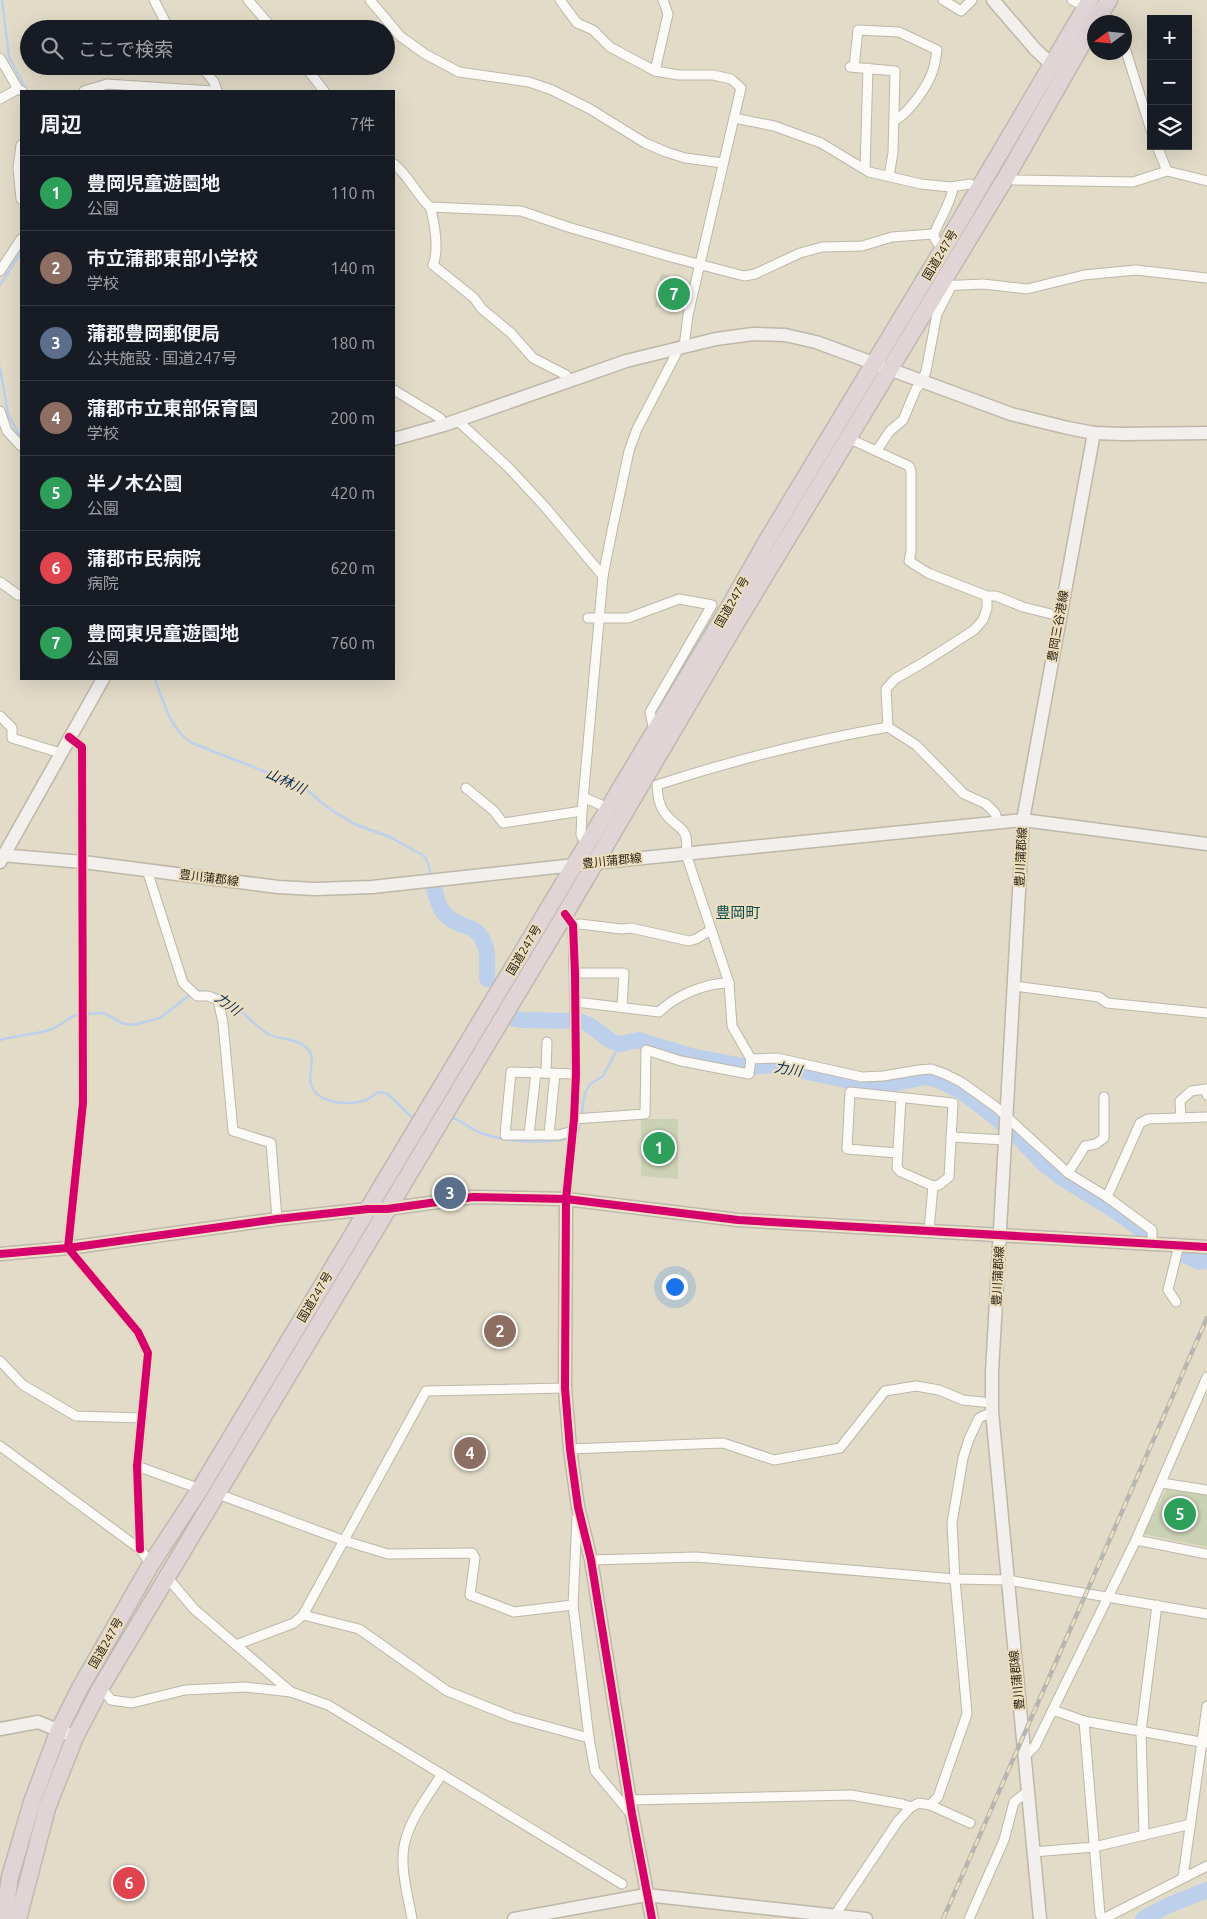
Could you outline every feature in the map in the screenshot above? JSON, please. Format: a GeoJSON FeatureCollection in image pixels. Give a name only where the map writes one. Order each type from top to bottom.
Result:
{"type":"FeatureCollection","features":[{"type":"Feature","properties":{"kind":"highway","name":"国道247号"},"geometry":{"type":"LineString","coordinates":[[4,1919],[13,1868],[32,1802],[59,1730],[80,1688],[151,1564],[200,1489],[944,249],[1051,64],[1095,11]]}},
{"type":"Feature","properties":{"kind":"highway","name":"国道247号"},"geometry":{"type":"LineString","coordinates":[[18,1919],[48,1808],[75,1737],[101,1686],[218,1494],[387,1209],[569,919],[593,863],[848,438],[890,370],[946,286],[1095,11]]}},
{"type":"Feature","properties":{"kind":"street"},"geometry":{"type":"LineString","coordinates":[[154,0],[165,20]]}},
{"type":"Feature","properties":{"kind":"street"},"geometry":{"type":"LineString","coordinates":[[248,0],[265,20]]}},
{"type":"Feature","properties":{"kind":"street"},"geometry":{"type":"LineString","coordinates":[[370,0],[387,20]]}},
{"type":"Feature","properties":{"kind":"street"},"geometry":{"type":"LineString","coordinates":[[560,0],[577,23],[593,30],[610,47],[655,70],[679,75],[713,76],[732,79],[741,88],[701,265],[679,348],[637,429],[629,450],[603,576],[585,798],[582,812],[581,835],[586,844]]}},
{"type":"Feature","properties":{"kind":"street"},"geometry":{"type":"LineString","coordinates":[[655,70],[668,14],[663,0]]}},
{"type":"Feature","properties":{"kind":"street"},"geometry":{"type":"LineString","coordinates":[[943,0],[961,11],[972,0]]}},
{"type":"Feature","properties":{"kind":"street"},"geometry":{"type":"LineString","coordinates":[[993,0],[1035,49],[1051,64]]}},
{"type":"Feature","properties":{"kind":"street"},"geometry":{"type":"LineString","coordinates":[[395,30],[424,54],[460,72],[529,82],[544,87],[590,109],[644,143],[685,158],[724,163]]}},
{"type":"Feature","properties":{"kind":"street"},"geometry":{"type":"LineString","coordinates":[[888,176],[893,153],[894,70],[852,67],[858,30],[900,32],[937,50],[933,72],[917,98],[901,117],[894,121]]}},
{"type":"Feature","properties":{"kind":"street"},"geometry":{"type":"LineString","coordinates":[[0,58],[20,90],[0,99]]}},
{"type":"Feature","properties":{"kind":"street"},"geometry":{"type":"LineString","coordinates":[[1129,60],[1147,117]]}},
{"type":"Feature","properties":{"kind":"street"},"geometry":{"type":"LineString","coordinates":[[865,169],[868,68]]}},
{"type":"Feature","properties":{"kind":"street"},"geometry":{"type":"LineString","coordinates":[[208,75],[214,82],[217,90]]}},
{"type":"Feature","properties":{"kind":"street"},"geometry":{"type":"LineString","coordinates":[[312,75],[323,90]]}},
{"type":"Feature","properties":{"kind":"street"},"geometry":{"type":"LineString","coordinates":[[87,90],[107,84],[197,90]]}},
{"type":"Feature","properties":{"kind":"street"},"geometry":{"type":"LineString","coordinates":[[734,118],[774,126],[821,143],[865,169],[888,176],[921,184],[953,187],[970,184],[979,188]]}},
{"type":"Feature","properties":{"kind":"street"},"geometry":{"type":"LineString","coordinates":[[1159,150],[1167,170]]}},
{"type":"Feature","properties":{"kind":"street"},"geometry":{"type":"LineString","coordinates":[[20,153],[18,168],[20,189]]}},
{"type":"Feature","properties":{"kind":"street"},"geometry":{"type":"LineString","coordinates":[[395,165],[403,171],[430,207],[436,227],[434,250],[436,258],[433,265],[474,298],[482,309],[511,333],[533,358],[566,375],[569,382]]}},
{"type":"Feature","properties":{"kind":"street"},"geometry":{"type":"LineString","coordinates":[[1008,174],[1014,180],[1132,182],[1167,170],[1207,181]]}},
{"type":"Feature","properties":{"kind":"street"},"geometry":{"type":"LineString","coordinates":[[944,249],[934,239],[933,234],[947,209],[953,187]]}},
{"type":"Feature","properties":{"kind":"street"},"geometry":{"type":"LineString","coordinates":[[430,207],[522,211],[568,227],[744,276],[755,274],[800,253],[822,247],[862,246],[892,237],[933,234]]}},
{"type":"Feature","properties":{"kind":"street"},"geometry":{"type":"LineString","coordinates":[[0,271],[20,241]]}},
{"type":"Feature","properties":{"kind":"street"},"geometry":{"type":"LineString","coordinates":[[877,450],[890,431],[903,420],[916,389],[922,382],[926,371],[937,314],[946,286],[983,284],[1027,289],[1084,275],[1136,270],[1207,278]]}},
{"type":"Feature","properties":{"kind":"street"},"geometry":{"type":"LineString","coordinates":[[395,439],[444,425],[626,361],[716,339],[753,334],[785,335],[816,342],[1012,414],[1094,433],[1207,433]]}},
{"type":"Feature","properties":{"kind":"street"},"geometry":{"type":"LineString","coordinates":[[395,391],[440,418],[444,425]]}},
{"type":"Feature","properties":{"kind":"street"},"geometry":{"type":"LineString","coordinates":[[0,412],[7,431],[20,445]]}},
{"type":"Feature","properties":{"kind":"street"},"geometry":{"type":"LineString","coordinates":[[457,420],[509,468],[546,508],[603,576]]}},
{"type":"Feature","properties":{"kind":"street","name":"豊岡三谷港線"},"geometry":{"type":"LineString","coordinates":[[1024,820],[1059,616],[1094,433]]}},
{"type":"Feature","properties":{"kind":"street"},"geometry":{"type":"LineString","coordinates":[[848,438],[909,466],[911,471],[911,552],[909,561],[928,573],[986,596],[996,596],[1023,607],[1059,616]]}},
{"type":"Feature","properties":{"kind":"street"},"geometry":{"type":"LineString","coordinates":[[0,582],[20,595]]}},
{"type":"Feature","properties":{"kind":"street"},"geometry":{"type":"LineString","coordinates":[[888,726],[886,690],[895,679],[974,630],[983,620],[987,608],[986,596]]}},
{"type":"Feature","properties":{"kind":"street"},"geometry":{"type":"LineString","coordinates":[[588,618],[628,618],[679,599],[712,605],[650,712],[654,732]]}},
{"type":"Feature","properties":{"kind":"street"},"geometry":{"type":"LineString","coordinates":[[1,858],[102,680]]}},
{"type":"Feature","properties":{"kind":"street"},"geometry":{"type":"LineString","coordinates":[[0,716],[12,728],[12,738],[60,752]]}},
{"type":"Feature","properties":{"kind":"street"},"geometry":{"type":"LineString","coordinates":[[579,1119],[645,1114],[646,1050],[680,1061],[749,1074],[750,1064],[732,1026],[729,983],[686,854],[688,839],[683,830],[665,813],[659,802],[657,785],[729,762],[814,741],[888,726],[916,745],[964,794],[986,804],[995,813],[998,822]]}},
{"type":"Feature","properties":{"kind":"street"},"geometry":{"type":"LineString","coordinates":[[69,737],[82,747],[83,1103],[68,1248],[138,1332],[148,1353],[138,1466],[140,1549]]}},
{"type":"Feature","properties":{"kind":"street"},"geometry":{"type":"LineString","coordinates":[[466,788],[494,811],[503,822],[582,812]]}},
{"type":"Feature","properties":{"kind":"street"},"geometry":{"type":"LineString","coordinates":[[585,798],[608,808]]}},
{"type":"Feature","properties":{"kind":"street"},"geometry":{"type":"LineString","coordinates":[[1024,820],[1207,844]]}},
{"type":"Feature","properties":{"kind":"street","name":"豊川蒲郡線"},"geometry":{"type":"LineString","coordinates":[[1,858],[83,862],[278,887],[315,889],[372,888],[593,863],[1024,820],[992,1408],[1006,1580],[1040,1919]]}},
{"type":"Feature","properties":{"kind":"street"},"geometry":{"type":"LineString","coordinates":[[147,870],[183,983],[193,992],[218,1000],[223,1023],[233,1131],[271,1143],[277,1220]]}},
{"type":"Feature","properties":{"kind":"street"},"geometry":{"type":"LineString","coordinates":[[569,919],[580,924],[621,929],[631,928],[689,941],[711,930]]}},
{"type":"Feature","properties":{"kind":"street"},"geometry":{"type":"LineString","coordinates":[[569,919],[575,973],[576,1074],[579,1119],[572,1136],[566,1199],[565,1388],[570,1449],[578,1507],[591,1560],[632,1814],[652,1919]]}},
{"type":"Feature","properties":{"kind":"street"},"geometry":{"type":"LineString","coordinates":[[575,973],[624,973],[622,1007]]}},
{"type":"Feature","properties":{"kind":"street"},"geometry":{"type":"LineString","coordinates":[[576,1002],[659,1012],[664,1006],[696,988],[710,987],[715,983],[729,983]]}},
{"type":"Feature","properties":{"kind":"street"},"geometry":{"type":"LineString","coordinates":[[1014,986],[1099,997],[1107,1003],[1207,1013]]}},
{"type":"Feature","properties":{"kind":"street"},"geometry":{"type":"LineString","coordinates":[[547,1042],[550,1073],[549,1135]]}},
{"type":"Feature","properties":{"kind":"street"},"geometry":{"type":"LineString","coordinates":[[750,1064],[777,1058],[862,1077],[931,1069],[945,1074],[961,1082],[1006,1128],[1152,1230],[1152,1244]]}},
{"type":"Feature","properties":{"kind":"street"},"geometry":{"type":"LineString","coordinates":[[572,1136],[505,1135],[511,1072],[576,1074]]}},
{"type":"Feature","properties":{"kind":"street"},"geometry":{"type":"LineString","coordinates":[[529,1135],[536,1072]]}},
{"type":"Feature","properties":{"kind":"street"},"geometry":{"type":"LineString","coordinates":[[1181,1118],[1180,1101],[1191,1092],[1206,1089],[1207,1095]]}},
{"type":"Feature","properties":{"kind":"street"},"geometry":{"type":"LineString","coordinates":[[897,1153],[847,1148],[850,1092],[953,1103],[949,1177],[939,1185],[933,1186],[901,1172],[897,1168],[901,1098]]}},
{"type":"Feature","properties":{"kind":"street"},"geometry":{"type":"LineString","coordinates":[[1068,1173],[1085,1146],[1096,1144],[1104,1138],[1104,1097]]}},
{"type":"Feature","properties":{"kind":"street"},"geometry":{"type":"LineString","coordinates":[[1107,1197],[1140,1123],[1148,1119],[1207,1117]]}},
{"type":"Feature","properties":{"kind":"street"},"geometry":{"type":"LineString","coordinates":[[951,1137],[1006,1128]]}},
{"type":"Feature","properties":{"kind":"street"},"geometry":{"type":"LineString","coordinates":[[929,1230],[933,1186]]}},
{"type":"Feature","properties":{"kind":"street"},"geometry":{"type":"LineString","coordinates":[[0,1254],[68,1248],[277,1220],[368,1209],[387,1209],[473,1197],[566,1199],[738,1220],[1207,1247]]}},
{"type":"Feature","properties":{"kind":"street"},"geometry":{"type":"LineString","coordinates":[[1176,1302],[1168,1290],[1179,1245]]}},
{"type":"Feature","properties":{"kind":"street"},"geometry":{"type":"LineString","coordinates":[[0,1361],[23,1385],[76,1416],[142,1418]]}},
{"type":"Feature","properties":{"kind":"street"},"geometry":{"type":"LineString","coordinates":[[1024,1757],[1035,1746],[1136,1540],[1206,1380]]}},
{"type":"Feature","properties":{"kind":"street"},"geometry":{"type":"LineString","coordinates":[[570,1449],[723,1443],[774,1460],[840,1448],[885,1391],[916,1386],[940,1390],[963,1400],[992,1408]]}},
{"type":"Feature","properties":{"kind":"street"},"geometry":{"type":"LineString","coordinates":[[236,1645],[294,1623],[303,1615],[426,1391],[565,1388]]}},
{"type":"Feature","properties":{"kind":"street"},"geometry":{"type":"LineString","coordinates":[[930,1805],[938,1798],[967,1714],[952,1523],[963,1458],[969,1439],[979,1418],[992,1408]]}},
{"type":"Feature","properties":{"kind":"street"},"geometry":{"type":"LineString","coordinates":[[0,1446],[140,1549],[151,1564]]}},
{"type":"Feature","properties":{"kind":"street"},"geometry":{"type":"LineString","coordinates":[[138,1466],[200,1489]]}},
{"type":"Feature","properties":{"kind":"street"},"geometry":{"type":"LineString","coordinates":[[1162,1483],[1207,1490]]}},
{"type":"Feature","properties":{"kind":"street"},"geometry":{"type":"LineString","coordinates":[[218,1494],[344,1541],[388,1554],[472,1553],[475,1558],[470,1595],[514,1612],[574,1605]]}},
{"type":"Feature","properties":{"kind":"street"},"geometry":{"type":"LineString","coordinates":[[578,1507],[574,1605],[589,1738],[595,1771],[632,1814]]}},
{"type":"Feature","properties":{"kind":"street"},"geometry":{"type":"LineString","coordinates":[[1136,1540],[1207,1554]]}},
{"type":"Feature","properties":{"kind":"street"},"geometry":{"type":"LineString","coordinates":[[591,1560],[696,1557],[955,1579],[1006,1580],[1207,1614]]}},
{"type":"Feature","properties":{"kind":"street"},"geometry":{"type":"LineString","coordinates":[[167,1577],[194,1609],[291,1692]]}},
{"type":"Feature","properties":{"kind":"street"},"geometry":{"type":"LineString","coordinates":[[1144,1835],[1141,1731],[1156,1605]]}},
{"type":"Feature","properties":{"kind":"street"},"geometry":{"type":"LineString","coordinates":[[303,1615],[359,1629],[447,1691],[512,1717],[589,1738]]}},
{"type":"Feature","properties":{"kind":"street"},"geometry":{"type":"LineString","coordinates":[[101,1686],[111,1700],[132,1703],[185,1690],[245,1687],[291,1692],[328,1704],[622,1884]]}},
{"type":"Feature","properties":{"kind":"street"},"geometry":{"type":"LineString","coordinates":[[1183,1877],[1204,1742],[1207,1706]]}},
{"type":"Feature","properties":{"kind":"street"},"geometry":{"type":"LineString","coordinates":[[1053,1710],[1084,1721],[1204,1742]]}},
{"type":"Feature","properties":{"kind":"street"},"geometry":{"type":"LineString","coordinates":[[1084,1721],[1100,1915],[1105,1918],[1207,1866]]}},
{"type":"Feature","properties":{"kind":"street"},"geometry":{"type":"LineString","coordinates":[[0,1729],[38,1722],[75,1737]]}},
{"type":"Feature","properties":{"kind":"street"},"geometry":{"type":"LineString","coordinates":[[412,1919],[404,1866],[404,1846],[410,1826],[442,1774]]}},
{"type":"Feature","properties":{"kind":"street"},"geometry":{"type":"LineString","coordinates":[[969,1919],[1004,1840],[1014,1802],[1027,1792]]}},
{"type":"Feature","properties":{"kind":"street"},"geometry":{"type":"LineString","coordinates":[[630,1800],[851,1795],[902,1804],[911,1808]]}},
{"type":"Feature","properties":{"kind":"street"},"geometry":{"type":"LineString","coordinates":[[834,1917],[898,1821],[911,1808],[919,1803],[930,1805],[970,1823]]}},
{"type":"Feature","properties":{"kind":"street"},"geometry":{"type":"LineString","coordinates":[[1033,1852],[1094,1847],[1191,1824]]}},
{"type":"Feature","properties":{"kind":"street"},"geometry":{"type":"LineString","coordinates":[[514,1919],[646,1895],[866,1919]]}},
{"type":"Feature","properties":{"kind":"green space"},"geometry":{"type":"Polygon","coordinates":[[[661,273],[692,284],[688,304],[679,310],[655,307],[661,273]]]}},
{"type":"Feature","properties":{"kind":"green space"},"geometry":{"type":"Polygon","coordinates":[[[641,1119],[678,1119],[678,1179],[641,1176],[641,1119]]]}},
{"type":"Feature","properties":{"kind":"green space"},"geometry":{"type":"Polygon","coordinates":[[[1167,1489],[1207,1494],[1207,1547],[1143,1534],[1167,1489]]]}},
{"type":"Feature","properties":{"kind":"waterway","name":"山林川"},"geometry":{"type":"LineString","coordinates":[[2,0],[9,57],[26,90]]}},
{"type":"Feature","properties":{"kind":"waterway","name":"山林川"},"geometry":{"type":"LineString","coordinates":[[0,285],[20,254]]}},
{"type":"Feature","properties":{"kind":"waterway","name":"山林川"},"geometry":{"type":"LineString","coordinates":[[0,368],[8,414],[20,436]]}},
{"type":"Feature","properties":{"kind":"waterway","name":"山林川"},"geometry":{"type":"LineString","coordinates":[[155,680],[173,723],[178,731],[192,743],[302,786],[327,807],[354,824],[390,837],[424,856],[431,875]]}},
{"type":"Feature","properties":{"kind":"waterway","name":"山林川"},"geometry":{"type":"LineString","coordinates":[[434,887],[443,912],[452,920],[476,931],[484,941],[487,957],[487,979]]}},
{"type":"Feature","properties":{"kind":"waterway","name":"力川"},"geometry":{"type":"LineString","coordinates":[[197,992],[206,991],[225,999],[268,1034],[298,1042],[307,1048],[311,1053],[312,1059],[310,1079],[312,1086],[315,1092],[323,1098],[339,1103],[351,1103],[363,1101],[382,1092],[388,1094],[413,1118]]}},
{"type":"Feature","properties":{"kind":"waterway","name":"力川"},"geometry":{"type":"LineString","coordinates":[[86,1014],[104,1013],[122,1023],[133,1025],[160,1018],[191,994]]}},
{"type":"Feature","properties":{"kind":"waterway","name":"力川"},"geometry":{"type":"LineString","coordinates":[[0,1040],[40,1033],[52,1029],[80,1014]]}},
{"type":"Feature","properties":{"kind":"waterway","name":"力川"},"geometry":{"type":"LineString","coordinates":[[511,1018],[521,1020],[580,1021],[589,1025],[611,1041],[620,1044],[638,1040],[691,1056],[748,1067],[775,1065],[864,1084],[892,1084],[926,1077],[938,1080],[961,1091],[991,1114],[1017,1136],[1045,1165],[1063,1179],[1117,1212],[1144,1232]]}},
{"type":"Feature","properties":{"kind":"waterway","name":"力川"},"geometry":{"type":"LineString","coordinates":[[581,1116],[585,1093],[590,1084],[603,1076],[620,1044]]}},
{"type":"Feature","properties":{"kind":"waterway","name":"力川"},"geometry":{"type":"LineString","coordinates":[[452,1118],[484,1134],[507,1140],[530,1142],[577,1137],[580,1121]]}},
{"type":"Feature","properties":{"kind":"waterway","name":"力川"},"geometry":{"type":"LineString","coordinates":[[1186,1256],[1200,1262],[1207,1261]]}},
{"type":"Feature","properties":{"kind":"waterway"},"geometry":{"type":"LineString","coordinates":[[1143,1919],[1167,1906],[1207,1890]]}},
{"type":"Feature","properties":{"kind":"railway"},"geometry":{"type":"LineString","coordinates":[[943,1919],[1207,1318]]}},
{"type":"Feature","properties":{"kind":"cycle path"},"geometry":{"type":"LineString","coordinates":[[69,737],[82,747],[83,1103],[68,1248],[138,1332],[148,1353],[137,1466],[140,1549]]}},
{"type":"Feature","properties":{"kind":"cycle path"},"geometry":{"type":"LineString","coordinates":[[565,914],[573,925],[576,1074],[574,1119],[566,1199],[565,1388],[570,1449],[578,1507],[591,1560],[632,1814],[652,1919]]}},
{"type":"Feature","properties":{"kind":"cycle path"},"geometry":{"type":"LineString","coordinates":[[0,1254],[68,1248],[277,1219],[368,1209],[387,1209],[473,1197],[566,1199],[738,1220],[1207,1247]]}},
{"type":"Feature","properties":{"kind":"place","name":"豊岡東児童遊園地"},"geometry":{"type":"Point","coordinates":[674,294]}},
{"type":"Feature","properties":{"kind":"place","name":"豊岡児童遊園地"},"geometry":{"type":"Point","coordinates":[659,1148]}},
{"type":"Feature","properties":{"kind":"place","name":"蒲郡豊岡郵便局"},"geometry":{"type":"Point","coordinates":[450,1193]}},
{"type":"Feature","properties":{"kind":"place","name":"市立蒲郡東部小学校"},"geometry":{"type":"Point","coordinates":[500,1331]}},
{"type":"Feature","properties":{"kind":"place","name":"蒲郡市立東部保育園"},"geometry":{"type":"Point","coordinates":[470,1453]}},
{"type":"Feature","properties":{"kind":"place","name":"半ノ木公園"},"geometry":{"type":"Point","coordinates":[1180,1514]}},
{"type":"Feature","properties":{"kind":"place","name":"蒲郡市民病院"},"geometry":{"type":"Point","coordinates":[129,1883]}},
{"type":"Feature","properties":{"kind":"district","name":"豊岡町"},"geometry":{"type":"Point","coordinates":[738,913]}}]}
